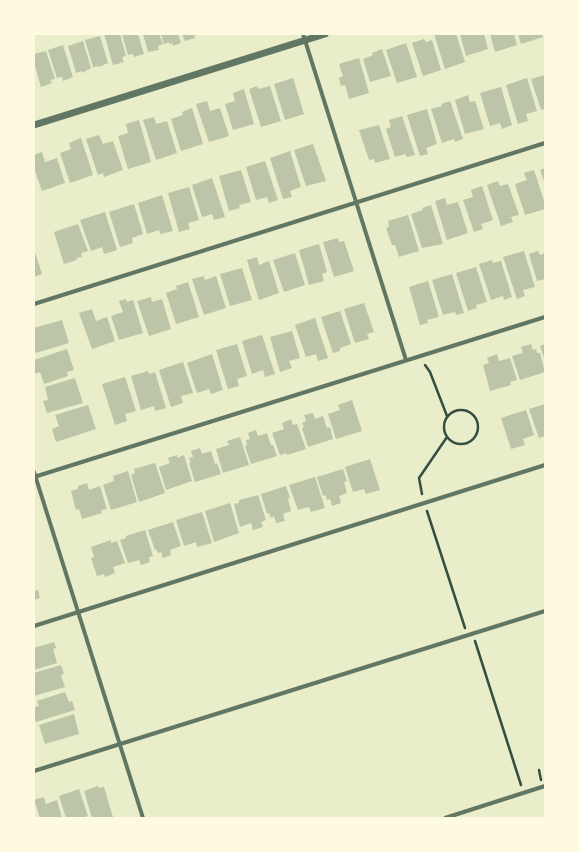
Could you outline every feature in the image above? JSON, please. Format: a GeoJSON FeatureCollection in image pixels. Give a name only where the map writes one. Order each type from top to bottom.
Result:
{"type":"FeatureCollection","features":[{"type":"Feature","properties":{"kind":"street"},"geometry":{"type":"LineString","coordinates":[[34,125],[304,37],[325,34]]}},
{"type":"Feature","properties":{"kind":"street"},"geometry":{"type":"LineString","coordinates":[[304,37],[406,360]]}},
{"type":"Feature","properties":{"kind":"street"},"geometry":{"type":"LineString","coordinates":[[34,304],[545,143]]}},
{"type":"Feature","properties":{"kind":"street"},"geometry":{"type":"LineString","coordinates":[[143,818],[34,475],[545,317]]}},
{"type":"Feature","properties":{"kind":"street"},"geometry":{"type":"LineString","coordinates":[[34,626],[545,465]]}},
{"type":"Feature","properties":{"kind":"street"},"geometry":{"type":"LineString","coordinates":[[34,771],[545,611]]}},
{"type":"Feature","properties":{"kind":"street"},"geometry":{"type":"LineString","coordinates":[[444,818],[545,786]]}},
{"type":"Feature","properties":{"kind":"path"},"geometry":{"type":"LineString","coordinates":[[425,366],[430,372],[447,416]]}},
{"type":"Feature","properties":{"kind":"path"},"geometry":{"type":"LineString","coordinates":[[457,410],[468,411],[473,415],[478,424],[476,436],[467,443],[456,444],[447,437],[443,426],[447,416],[457,410]]}},
{"type":"Feature","properties":{"kind":"path"},"geometry":{"type":"LineString","coordinates":[[420,486],[419,478],[447,437]]}},
{"type":"Feature","properties":{"kind":"path"},"geometry":{"type":"LineString","coordinates":[[425,504],[464,627],[476,642],[524,793]]}},
{"type":"Feature","properties":{"kind":"building"},"geometry":{"type":"Polygon","coordinates":[[[104,34],[120,34],[126,56],[122,57],[124,62],[113,65],[104,34]]]}},
{"type":"Feature","properties":{"kind":"building"},"geometry":{"type":"Polygon","coordinates":[[[122,34],[138,34],[144,54],[134,57],[133,54],[128,55],[122,34]]]}},
{"type":"Feature","properties":{"kind":"building"},"geometry":{"type":"Polygon","coordinates":[[[143,34],[159,34],[163,44],[158,46],[159,50],[148,52],[143,34]]]}},
{"type":"Feature","properties":{"kind":"building"},"geometry":{"type":"Polygon","coordinates":[[[161,34],[178,34],[181,43],[173,46],[172,43],[169,44],[169,42],[164,44],[161,34]]]}},
{"type":"Feature","properties":{"kind":"building"},"geometry":{"type":"Polygon","coordinates":[[[182,34],[199,34],[194,36],[195,38],[185,41],[182,34]]]}},
{"type":"Feature","properties":{"kind":"building"},"geometry":{"type":"Polygon","coordinates":[[[434,34],[456,34],[465,62],[445,69],[434,34]]]}},
{"type":"Feature","properties":{"kind":"building"},"geometry":{"type":"Polygon","coordinates":[[[460,34],[484,34],[488,49],[466,56],[460,34]]]}},
{"type":"Feature","properties":{"kind":"building"},"geometry":{"type":"Polygon","coordinates":[[[490,34],[514,34],[517,45],[495,52],[490,34]]]}},
{"type":"Feature","properties":{"kind":"building"},"geometry":{"type":"Polygon","coordinates":[[[518,34],[542,34],[543,37],[521,44],[518,34]]]}},
{"type":"Feature","properties":{"kind":"building"},"geometry":{"type":"Polygon","coordinates":[[[100,36],[108,63],[103,66],[93,67],[85,40],[100,36]]]}},
{"type":"Feature","properties":{"kind":"building"},"geometry":{"type":"Polygon","coordinates":[[[424,39],[426,42],[432,40],[441,70],[423,76],[412,43],[424,39]]]}},
{"type":"Feature","properties":{"kind":"building"},"geometry":{"type":"Polygon","coordinates":[[[83,41],[91,68],[82,73],[82,71],[76,73],[68,46],[83,41]]]}},
{"type":"Feature","properties":{"kind":"building"},"geometry":{"type":"Polygon","coordinates":[[[406,43],[417,77],[397,83],[386,50],[406,43]]]}},
{"type":"Feature","properties":{"kind":"building"},"geometry":{"type":"Polygon","coordinates":[[[63,45],[73,77],[63,81],[62,77],[57,78],[48,50],[63,45]]]}},
{"type":"Feature","properties":{"kind":"building"},"geometry":{"type":"Polygon","coordinates":[[[382,49],[391,76],[370,82],[363,59],[382,49]]]}},
{"type":"Feature","properties":{"kind":"building"},"geometry":{"type":"Polygon","coordinates":[[[46,51],[55,79],[50,80],[52,83],[41,87],[34,63],[34,54],[46,51]]]}},
{"type":"Feature","properties":{"kind":"building"},"geometry":{"type":"Polygon","coordinates":[[[359,58],[369,93],[349,99],[345,85],[341,86],[339,78],[343,76],[339,64],[359,58]]]}},
{"type":"Feature","properties":{"kind":"building"},"geometry":{"type":"Polygon","coordinates":[[[545,75],[545,109],[541,110],[531,79],[545,75]]]}},
{"type":"Feature","properties":{"kind":"building"},"geometry":{"type":"Polygon","coordinates":[[[293,78],[304,114],[285,120],[274,84],[293,78]]]}},
{"type":"Feature","properties":{"kind":"building"},"geometry":{"type":"Polygon","coordinates":[[[527,78],[537,111],[526,114],[528,121],[518,124],[506,85],[527,78]]]}},
{"type":"Feature","properties":{"kind":"building"},"geometry":{"type":"Polygon","coordinates":[[[257,86],[258,89],[270,86],[281,121],[261,127],[249,89],[257,86]]]}},
{"type":"Feature","properties":{"kind":"building"},"geometry":{"type":"Polygon","coordinates":[[[501,87],[512,125],[502,129],[500,123],[490,126],[480,93],[501,87]]]}},
{"type":"Feature","properties":{"kind":"building"},"geometry":{"type":"Polygon","coordinates":[[[244,89],[254,124],[233,130],[225,104],[235,101],[233,93],[244,89]]]}},
{"type":"Feature","properties":{"kind":"building"},"geometry":{"type":"Polygon","coordinates":[[[468,95],[470,102],[475,101],[484,129],[465,134],[455,100],[468,95]]]}},
{"type":"Feature","properties":{"kind":"building"},"geometry":{"type":"Polygon","coordinates":[[[207,101],[210,111],[220,108],[229,136],[209,142],[196,104],[207,101]]]}},
{"type":"Feature","properties":{"kind":"building"},"geometry":{"type":"Polygon","coordinates":[[[450,101],[463,139],[455,142],[454,139],[442,143],[431,109],[442,106],[441,104],[450,101]]]}},
{"type":"Feature","properties":{"kind":"building"},"geometry":{"type":"Polygon","coordinates":[[[192,108],[203,144],[181,151],[171,119],[183,115],[182,112],[192,108]]]}},
{"type":"Feature","properties":{"kind":"building"},"geometry":{"type":"Polygon","coordinates":[[[427,109],[437,144],[426,148],[428,154],[420,156],[407,115],[427,109]]]}},
{"type":"Feature","properties":{"kind":"building"},"geometry":{"type":"Polygon","coordinates":[[[402,116],[415,155],[407,157],[405,154],[395,157],[386,129],[391,127],[389,120],[402,116]]]}},
{"type":"Feature","properties":{"kind":"building"},"geometry":{"type":"Polygon","coordinates":[[[154,117],[156,124],[167,121],[177,153],[156,160],[143,120],[154,117]]]}},
{"type":"Feature","properties":{"kind":"building"},"geometry":{"type":"Polygon","coordinates":[[[139,120],[151,162],[128,169],[118,136],[128,133],[126,124],[139,120]]]}},
{"type":"Feature","properties":{"kind":"building"},"geometry":{"type":"Polygon","coordinates":[[[379,125],[390,159],[375,163],[374,159],[369,160],[359,130],[379,125]]]}},
{"type":"Feature","properties":{"kind":"building"},"geometry":{"type":"Polygon","coordinates":[[[99,135],[103,144],[113,141],[123,170],[104,177],[103,173],[98,175],[86,139],[99,135]]]}},
{"type":"Feature","properties":{"kind":"building"},"geometry":{"type":"Polygon","coordinates":[[[81,138],[93,175],[70,183],[60,153],[71,149],[69,143],[81,138]]]}},
{"type":"Feature","properties":{"kind":"building"},"geometry":{"type":"Polygon","coordinates":[[[313,144],[326,181],[306,186],[294,150],[313,144]]]}},
{"type":"Feature","properties":{"kind":"building"},"geometry":{"type":"Polygon","coordinates":[[[290,151],[301,187],[290,191],[292,197],[283,199],[270,158],[290,151]]]}},
{"type":"Feature","properties":{"kind":"building"},"geometry":{"type":"Polygon","coordinates":[[[42,152],[45,162],[57,158],[65,183],[42,191],[34,168],[34,155],[42,152]]]}},
{"type":"Feature","properties":{"kind":"building"},"geometry":{"type":"Polygon","coordinates":[[[265,161],[278,200],[269,203],[267,197],[256,200],[246,167],[265,161]]]}},
{"type":"Feature","properties":{"kind":"building"},"geometry":{"type":"Polygon","coordinates":[[[545,168],[545,184],[540,170],[545,168]]]}},
{"type":"Feature","properties":{"kind":"building"},"geometry":{"type":"Polygon","coordinates":[[[241,170],[251,202],[239,205],[240,208],[229,211],[219,176],[241,170]]]}},
{"type":"Feature","properties":{"kind":"building"},"geometry":{"type":"Polygon","coordinates":[[[534,170],[545,204],[545,209],[525,215],[515,184],[527,180],[524,173],[534,170]]]}},
{"type":"Feature","properties":{"kind":"building"},"geometry":{"type":"Polygon","coordinates":[[[212,178],[225,217],[214,220],[212,214],[202,217],[192,185],[212,178]]]}},
{"type":"Feature","properties":{"kind":"building"},"geometry":{"type":"Polygon","coordinates":[[[498,181],[500,186],[508,184],[519,215],[511,217],[513,222],[501,226],[487,185],[498,181]]]}},
{"type":"Feature","properties":{"kind":"building"},"geometry":{"type":"Polygon","coordinates":[[[482,186],[493,220],[481,224],[483,229],[474,232],[463,200],[473,197],[471,190],[482,186]]]}},
{"type":"Feature","properties":{"kind":"building"},"geometry":{"type":"Polygon","coordinates":[[[189,187],[199,220],[188,223],[190,229],[179,232],[168,193],[189,187]]]}},
{"type":"Feature","properties":{"kind":"building"},"geometry":{"type":"Polygon","coordinates":[[[162,195],[173,231],[160,234],[159,230],[147,234],[138,203],[162,195]]]}},
{"type":"Feature","properties":{"kind":"building"},"geometry":{"type":"Polygon","coordinates":[[[445,198],[447,205],[458,202],[468,233],[447,240],[435,201],[445,198]]]}},
{"type":"Feature","properties":{"kind":"building"},"geometry":{"type":"Polygon","coordinates":[[[134,204],[143,234],[132,238],[133,243],[120,247],[109,212],[134,204]]]}},
{"type":"Feature","properties":{"kind":"building"},"geometry":{"type":"Polygon","coordinates":[[[431,205],[443,244],[422,248],[411,214],[423,210],[422,208],[431,205]]]}},
{"type":"Feature","properties":{"kind":"building"},"geometry":{"type":"Polygon","coordinates":[[[105,212],[117,250],[104,254],[102,247],[91,251],[80,220],[105,212]]]}},
{"type":"Feature","properties":{"kind":"building"},"geometry":{"type":"Polygon","coordinates":[[[408,215],[419,251],[399,257],[395,245],[392,245],[386,228],[389,227],[388,221],[408,215]]]}},
{"type":"Feature","properties":{"kind":"building"},"geometry":{"type":"Polygon","coordinates":[[[78,224],[88,251],[81,253],[82,257],[76,258],[77,260],[64,264],[54,232],[78,224]]]}},
{"type":"Feature","properties":{"kind":"building"},"geometry":{"type":"Polygon","coordinates":[[[338,238],[339,242],[344,241],[354,271],[334,277],[323,242],[338,238]]]}},
{"type":"Feature","properties":{"kind":"building"},"geometry":{"type":"Polygon","coordinates":[[[319,244],[327,272],[322,274],[324,281],[309,285],[299,250],[319,244]]]}},
{"type":"Feature","properties":{"kind":"building"},"geometry":{"type":"Polygon","coordinates":[[[524,251],[535,287],[523,290],[525,296],[517,299],[503,257],[524,251]]]}},
{"type":"Feature","properties":{"kind":"building"},"geometry":{"type":"Polygon","coordinates":[[[538,251],[540,255],[545,253],[545,279],[537,281],[529,254],[538,251]]]}},
{"type":"Feature","properties":{"kind":"building"},"geometry":{"type":"Polygon","coordinates":[[[35,252],[42,274],[34,277],[34,253],[35,252]]]}},
{"type":"Feature","properties":{"kind":"building"},"geometry":{"type":"Polygon","coordinates":[[[295,253],[305,285],[284,292],[273,260],[295,253]]]}},
{"type":"Feature","properties":{"kind":"building"},"geometry":{"type":"Polygon","coordinates":[[[257,257],[259,265],[269,261],[279,293],[259,300],[247,260],[257,257]]]}},
{"type":"Feature","properties":{"kind":"building"},"geometry":{"type":"Polygon","coordinates":[[[492,260],[493,263],[501,261],[512,297],[504,300],[503,296],[491,300],[479,264],[492,260]]]}},
{"type":"Feature","properties":{"kind":"building"},"geometry":{"type":"Polygon","coordinates":[[[476,267],[487,302],[476,305],[477,308],[468,311],[456,273],[476,267]]]}},
{"type":"Feature","properties":{"kind":"building"},"geometry":{"type":"Polygon","coordinates":[[[242,268],[252,300],[230,306],[220,274],[242,268]]]}},
{"type":"Feature","properties":{"kind":"building"},"geometry":{"type":"Polygon","coordinates":[[[452,274],[464,313],[456,315],[455,312],[443,315],[432,280],[452,274]]]}},
{"type":"Feature","properties":{"kind":"building"},"geometry":{"type":"Polygon","coordinates":[[[204,276],[205,280],[216,276],[226,308],[204,315],[192,279],[204,276]]]}},
{"type":"Feature","properties":{"kind":"building"},"geometry":{"type":"Polygon","coordinates":[[[428,281],[439,317],[427,320],[428,323],[420,325],[409,287],[428,281]]]}},
{"type":"Feature","properties":{"kind":"building"},"geometry":{"type":"Polygon","coordinates":[[[188,282],[199,317],[176,324],[166,293],[177,289],[176,286],[188,282]]]}},
{"type":"Feature","properties":{"kind":"building"},"geometry":{"type":"Polygon","coordinates":[[[151,297],[152,302],[162,299],[171,329],[149,336],[137,301],[151,297]]]}},
{"type":"Feature","properties":{"kind":"building"},"geometry":{"type":"Polygon","coordinates":[[[126,299],[127,302],[133,300],[143,333],[119,340],[111,316],[123,312],[119,301],[126,299]]]}},
{"type":"Feature","properties":{"kind":"building"},"geometry":{"type":"Polygon","coordinates":[[[364,303],[374,332],[367,334],[369,339],[355,343],[344,309],[364,303]]]}},
{"type":"Feature","properties":{"kind":"building"},"geometry":{"type":"Polygon","coordinates":[[[92,309],[96,321],[107,317],[115,341],[92,349],[79,313],[92,309]]]}},
{"type":"Feature","properties":{"kind":"building"},"geometry":{"type":"Polygon","coordinates":[[[340,311],[351,344],[340,348],[340,351],[333,353],[321,317],[340,311]]]}},
{"type":"Feature","properties":{"kind":"building"},"geometry":{"type":"Polygon","coordinates":[[[315,318],[328,358],[318,361],[316,354],[306,357],[295,325],[315,318]]]}},
{"type":"Feature","properties":{"kind":"building"},"geometry":{"type":"Polygon","coordinates":[[[62,320],[69,343],[36,353],[34,348],[34,328],[62,320]]]}},
{"type":"Feature","properties":{"kind":"building"},"geometry":{"type":"Polygon","coordinates":[[[292,331],[300,358],[289,361],[292,368],[280,372],[270,337],[292,331]]]}},
{"type":"Feature","properties":{"kind":"building"},"geometry":{"type":"Polygon","coordinates":[[[262,335],[275,374],[265,377],[263,370],[252,374],[242,341],[262,335]]]}},
{"type":"Feature","properties":{"kind":"building"},"geometry":{"type":"Polygon","coordinates":[[[237,344],[247,376],[237,379],[239,386],[228,389],[216,350],[237,344]]]}},
{"type":"Feature","properties":{"kind":"building"},"geometry":{"type":"Polygon","coordinates":[[[531,344],[533,350],[536,349],[537,353],[540,353],[545,372],[520,380],[512,356],[523,353],[521,347],[531,344]]]}},
{"type":"Feature","properties":{"kind":"building"},"geometry":{"type":"Polygon","coordinates":[[[545,344],[545,361],[540,346],[545,344]]]}},
{"type":"Feature","properties":{"kind":"building"},"geometry":{"type":"Polygon","coordinates":[[[67,349],[74,370],[67,372],[68,376],[44,384],[40,372],[34,374],[34,360],[67,349]]]}},
{"type":"Feature","properties":{"kind":"building"},"geometry":{"type":"Polygon","coordinates":[[[212,354],[223,390],[211,394],[209,389],[197,393],[187,363],[212,354]]]}},
{"type":"Feature","properties":{"kind":"building"},"geometry":{"type":"Polygon","coordinates":[[[497,354],[499,361],[510,358],[517,380],[510,382],[511,385],[490,391],[483,365],[489,363],[487,358],[497,354]]]}},
{"type":"Feature","properties":{"kind":"building"},"geometry":{"type":"Polygon","coordinates":[[[183,362],[193,393],[181,396],[183,403],[171,407],[159,370],[183,362]]]}},
{"type":"Feature","properties":{"kind":"building"},"geometry":{"type":"Polygon","coordinates":[[[148,371],[149,374],[155,372],[166,408],[155,411],[154,406],[141,410],[131,376],[148,371]]]}},
{"type":"Feature","properties":{"kind":"building"},"geometry":{"type":"Polygon","coordinates":[[[125,377],[136,411],[125,414],[127,421],[115,425],[102,384],[125,377]]]}},
{"type":"Feature","properties":{"kind":"building"},"geometry":{"type":"Polygon","coordinates":[[[75,378],[83,403],[47,413],[43,401],[48,400],[45,387],[75,378]]]}},
{"type":"Feature","properties":{"kind":"building"},"geometry":{"type":"Polygon","coordinates":[[[352,400],[362,431],[336,439],[328,414],[340,410],[338,405],[352,400]]]}},
{"type":"Feature","properties":{"kind":"building"},"geometry":{"type":"Polygon","coordinates":[[[545,404],[545,436],[539,438],[529,409],[545,404]]]}},
{"type":"Feature","properties":{"kind":"building"},"geometry":{"type":"Polygon","coordinates":[[[88,405],[96,429],[56,442],[52,429],[59,426],[55,415],[88,405]]]}},
{"type":"Feature","properties":{"kind":"building"},"geometry":{"type":"Polygon","coordinates":[[[526,410],[534,435],[523,439],[525,445],[511,449],[501,418],[526,410]]]}},
{"type":"Feature","properties":{"kind":"building"},"geometry":{"type":"Polygon","coordinates":[[[313,413],[315,419],[323,416],[327,428],[330,427],[333,439],[308,447],[302,428],[304,427],[302,423],[306,421],[304,415],[313,413]]]}},
{"type":"Feature","properties":{"kind":"building"},"geometry":{"type":"Polygon","coordinates":[[[291,419],[293,425],[297,424],[306,449],[287,455],[286,453],[280,455],[272,433],[284,429],[282,423],[291,419]]]}},
{"type":"Feature","properties":{"kind":"building"},"geometry":{"type":"Polygon","coordinates":[[[256,430],[258,436],[267,433],[277,456],[251,464],[245,446],[247,445],[246,440],[250,439],[248,433],[256,430]]]}},
{"type":"Feature","properties":{"kind":"building"},"geometry":{"type":"Polygon","coordinates":[[[240,437],[249,465],[223,473],[216,449],[229,445],[227,441],[240,437]]]}},
{"type":"Feature","properties":{"kind":"building"},"geometry":{"type":"Polygon","coordinates":[[[200,448],[202,454],[211,451],[215,464],[217,463],[221,474],[195,482],[189,463],[191,463],[189,458],[193,457],[191,451],[200,448]]]}},
{"type":"Feature","properties":{"kind":"building"},"geometry":{"type":"Polygon","coordinates":[[[177,455],[177,458],[184,455],[192,481],[166,490],[159,467],[170,463],[168,458],[177,455]]]}},
{"type":"Feature","properties":{"kind":"building"},"geometry":{"type":"Polygon","coordinates":[[[370,459],[380,490],[366,494],[364,489],[353,492],[345,467],[370,459]]]}},
{"type":"Feature","properties":{"kind":"building"},"geometry":{"type":"Polygon","coordinates":[[[155,463],[165,493],[139,502],[131,475],[135,473],[134,469],[155,463]]]}},
{"type":"Feature","properties":{"kind":"building"},"geometry":{"type":"Polygon","coordinates":[[[343,469],[347,481],[344,482],[347,493],[339,496],[341,503],[332,506],[330,499],[327,500],[326,495],[323,496],[317,477],[343,469]]]}},
{"type":"Feature","properties":{"kind":"building"},"geometry":{"type":"Polygon","coordinates":[[[128,471],[137,502],[111,510],[103,485],[114,481],[113,476],[128,471]]]}},
{"type":"Feature","properties":{"kind":"building"},"geometry":{"type":"Polygon","coordinates":[[[315,477],[325,508],[311,512],[309,507],[298,510],[289,485],[315,477]]]}},
{"type":"Feature","properties":{"kind":"building"},"geometry":{"type":"Polygon","coordinates":[[[87,483],[89,490],[100,486],[107,509],[101,510],[102,513],[82,519],[79,509],[76,510],[71,491],[78,489],[78,486],[87,483]]]}},
{"type":"Feature","properties":{"kind":"building"},"geometry":{"type":"Polygon","coordinates":[[[286,486],[290,498],[288,499],[291,511],[283,514],[285,521],[276,523],[274,516],[271,518],[269,513],[267,514],[261,494],[286,486]]]}},
{"type":"Feature","properties":{"kind":"building"},"geometry":{"type":"Polygon","coordinates":[[[258,495],[266,520],[261,522],[263,527],[253,530],[251,523],[240,527],[234,504],[239,503],[239,500],[258,495]]]}},
{"type":"Feature","properties":{"kind":"building"},"geometry":{"type":"Polygon","coordinates":[[[230,503],[239,533],[214,542],[205,511],[230,503]]]}},
{"type":"Feature","properties":{"kind":"building"},"geometry":{"type":"Polygon","coordinates":[[[202,512],[212,543],[197,547],[196,542],[184,546],[176,520],[202,512]]]}},
{"type":"Feature","properties":{"kind":"building"},"geometry":{"type":"Polygon","coordinates":[[[173,522],[181,546],[170,550],[171,555],[163,558],[161,552],[158,553],[156,549],[155,550],[148,530],[173,522]]]}},
{"type":"Feature","properties":{"kind":"building"},"geometry":{"type":"Polygon","coordinates":[[[145,530],[153,556],[149,557],[150,562],[141,565],[139,560],[128,563],[120,540],[126,538],[126,536],[145,530]]]}},
{"type":"Feature","properties":{"kind":"building"},"geometry":{"type":"Polygon","coordinates":[[[111,540],[111,543],[117,541],[125,563],[113,567],[115,573],[105,577],[104,574],[97,576],[91,558],[94,557],[91,547],[111,540]]]}},
{"type":"Feature","properties":{"kind":"building"},"geometry":{"type":"Polygon","coordinates":[[[38,590],[40,598],[34,600],[34,591],[38,590]]]}},
{"type":"Feature","properties":{"kind":"building"},"geometry":{"type":"Polygon","coordinates":[[[54,642],[56,648],[53,649],[57,663],[34,670],[34,648],[54,642]]]}},
{"type":"Feature","properties":{"kind":"building"},"geometry":{"type":"Polygon","coordinates":[[[61,665],[64,674],[61,675],[65,687],[34,696],[34,673],[61,665]]]}},
{"type":"Feature","properties":{"kind":"building"},"geometry":{"type":"Polygon","coordinates":[[[65,692],[69,702],[72,701],[75,710],[36,722],[34,707],[39,706],[37,701],[65,692]]]}},
{"type":"Feature","properties":{"kind":"building"},"geometry":{"type":"Polygon","coordinates":[[[74,714],[79,734],[45,744],[39,725],[74,714]]]}},
{"type":"Feature","properties":{"kind":"building"},"geometry":{"type":"Polygon","coordinates":[[[98,786],[98,788],[104,787],[113,817],[92,818],[84,791],[98,786]]]}},
{"type":"Feature","properties":{"kind":"building"},"geometry":{"type":"Polygon","coordinates":[[[79,789],[88,816],[83,818],[66,818],[59,796],[79,789]]]}},
{"type":"Feature","properties":{"kind":"building"},"geometry":{"type":"Polygon","coordinates":[[[44,797],[46,804],[57,800],[62,818],[40,818],[34,800],[44,797]]]}}]}
